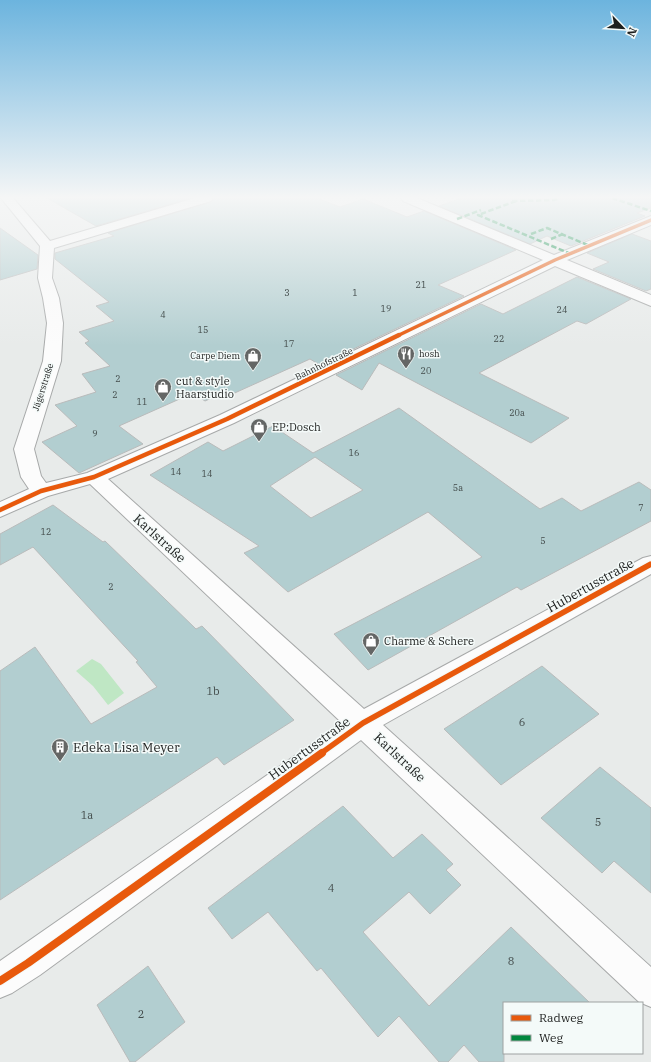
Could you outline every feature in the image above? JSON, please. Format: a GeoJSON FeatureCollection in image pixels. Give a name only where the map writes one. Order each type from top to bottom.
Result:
{"type":"FeatureCollection","features":[{"type":"Feature","properties":{"kind":"street","name":"Jägerstraße"},"geometry":{"type":"LineString","coordinates":[[41,491],[31,477],[24,449],[52,361],[55,323],[51,298],[45,278],[47,248]]}},
{"type":"Feature","properties":{"kind":"street"},"geometry":{"type":"LineString","coordinates":[[525,248],[651,301]]}},
{"type":"Feature","properties":{"kind":"street","name":"Bahnhofstraße"},"geometry":{"type":"LineString","coordinates":[[0,510],[41,491],[94,477],[255,406],[555,260],[585,248]]}},
{"type":"Feature","properties":{"kind":"street","name":"Karlstraße"},"geometry":{"type":"LineString","coordinates":[[94,477],[363,723],[651,990]]}},
{"type":"Feature","properties":{"kind":"street","name":"Hubertusstraße"},"geometry":{"type":"LineString","coordinates":[[0,981],[28,963],[363,723],[651,564]]}},
{"type":"Feature","properties":{"kind":"green space"},"geometry":{"type":"Polygon","coordinates":[[[92,659],[101,664],[124,693],[108,705],[93,686],[76,671],[92,659]]]}},
{"type":"Feature","properties":{"kind":"building"},"geometry":{"type":"Polygon","coordinates":[[[0,248],[28,248],[38,255],[37,269],[0,280],[0,248]]]}},
{"type":"Feature","properties":{"kind":"building"},"geometry":{"type":"Polygon","coordinates":[[[74,248],[510,248],[516,250],[438,285],[464,296],[320,365],[310,359],[228,396],[223,393],[205,401],[193,393],[119,426],[143,444],[79,473],[42,442],[77,426],[55,405],[96,392],[82,374],[110,366],[85,343],[89,341],[79,332],[114,321],[96,306],[109,302],[55,259],[55,253],[74,248]]]}},
{"type":"Feature","properties":{"kind":"building"},"geometry":{"type":"Polygon","coordinates":[[[600,248],[651,248],[651,289],[646,291],[593,269],[609,262],[587,253],[600,248]]]}},
{"type":"Feature","properties":{"kind":"building"},"geometry":{"type":"Polygon","coordinates":[[[577,277],[631,299],[586,324],[577,321],[479,373],[569,418],[531,443],[379,363],[362,390],[336,375],[481,304],[503,314],[577,277]]]}},
{"type":"Feature","properties":{"kind":"building"},"geometry":{"type":"Polygon","coordinates":[[[399,408],[540,509],[562,498],[581,511],[639,482],[651,490],[651,521],[521,590],[517,587],[368,670],[334,634],[482,557],[428,512],[288,592],[244,553],[259,546],[150,475],[208,442],[223,451],[273,426],[313,453],[399,408]],[[315,457],[270,486],[311,518],[363,490],[315,457]]]}},
{"type":"Feature","properties":{"kind":"building"},"geometry":{"type":"Polygon","coordinates":[[[53,505],[103,542],[105,541],[196,629],[202,626],[294,720],[224,765],[217,757],[0,900],[0,671],[35,647],[91,724],[157,687],[136,662],[138,661],[33,547],[0,565],[0,534],[53,505]]]}},
{"type":"Feature","properties":{"kind":"building"},"geometry":{"type":"Polygon","coordinates":[[[542,666],[599,714],[501,785],[444,729],[542,666]]]}},
{"type":"Feature","properties":{"kind":"building"},"geometry":{"type":"Polygon","coordinates":[[[600,767],[651,808],[651,893],[614,861],[602,873],[541,818],[600,767]]]}},
{"type":"Feature","properties":{"kind":"building"},"geometry":{"type":"Polygon","coordinates":[[[343,806],[393,858],[422,834],[453,864],[446,870],[461,885],[430,914],[409,892],[363,932],[429,1006],[511,927],[589,1002],[503,1002],[504,1062],[479,1062],[464,1045],[448,1062],[439,1062],[399,1016],[378,1037],[321,968],[317,971],[268,912],[232,939],[208,908],[343,806]]]}},
{"type":"Feature","properties":{"kind":"building"},"geometry":{"type":"Polygon","coordinates":[[[148,966],[185,1022],[135,1062],[130,1062],[97,1005],[148,966]]]}},
{"type":"Feature","properties":{"kind":"marked path"},"geometry":{"type":"LineString","coordinates":[[556,248],[571,254]]}},
{"type":"Feature","properties":{"kind":"cycle path"},"geometry":{"type":"LineString","coordinates":[[0,510],[41,491],[94,477],[227,419],[555,260],[585,248]]}},
{"type":"Feature","properties":{"kind":"cycle path"},"geometry":{"type":"LineString","coordinates":[[0,981],[28,963],[363,723],[651,564]]}},
{"type":"Feature","properties":{"kind":"place","name":"hosh"},"geometry":{"type":"Point","coordinates":[406,369]}},
{"type":"Feature","properties":{"kind":"place","name":"Carpe Diem"},"geometry":{"type":"Point","coordinates":[253,371]}},
{"type":"Feature","properties":{"kind":"place","name":"cut & style Haarstudio"},"geometry":{"type":"Point","coordinates":[163,402]}},
{"type":"Feature","properties":{"kind":"place","name":"EP:Dosch"},"geometry":{"type":"Point","coordinates":[259,442]}},
{"type":"Feature","properties":{"kind":"place","name":"Charme & Schere"},"geometry":{"type":"Point","coordinates":[371,656]}},
{"type":"Feature","properties":{"kind":"place","name":"Edeka Lisa Meyer"},"geometry":{"type":"Point","coordinates":[60,762]}}]}
